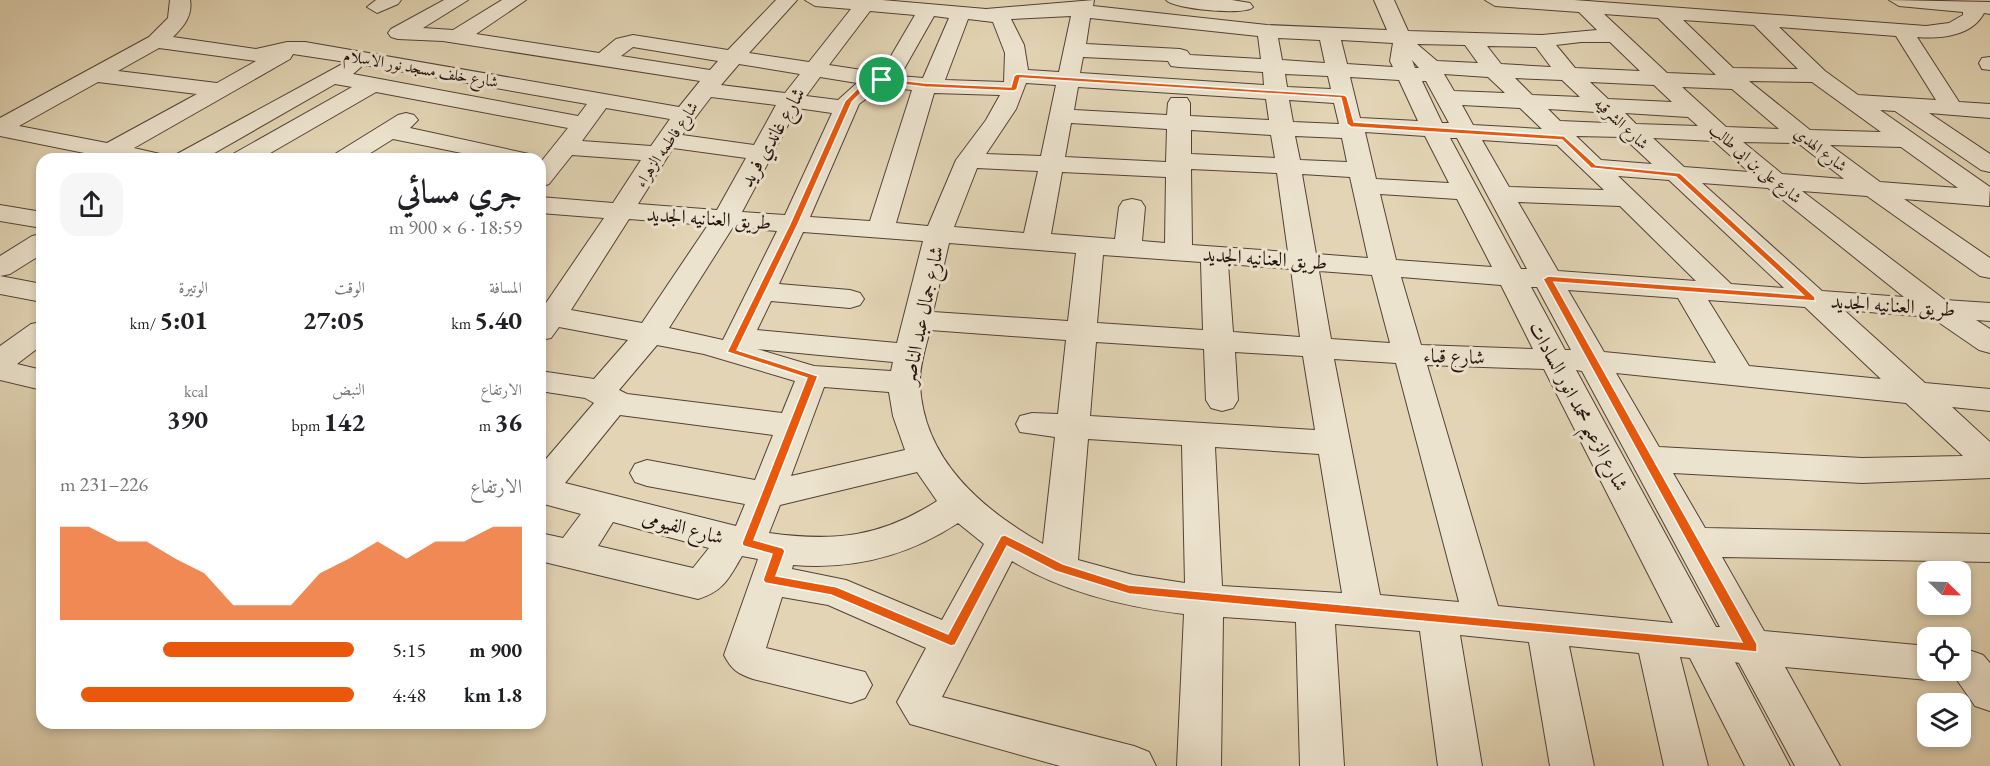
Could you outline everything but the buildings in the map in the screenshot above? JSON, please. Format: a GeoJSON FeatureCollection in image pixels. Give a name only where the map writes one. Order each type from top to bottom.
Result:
{"type":"FeatureCollection","features":[{"type":"Feature","properties":{"kind":"street"},"geometry":{"type":"LineString","coordinates":[[0,128],[98,75],[156,40],[177,21],[181,12],[180,0]]}},
{"type":"Feature","properties":{"kind":"street"},"geometry":{"type":"LineString","coordinates":[[197,153],[332,77],[398,33],[458,0]]}},
{"type":"Feature","properties":{"kind":"street"},"geometry":{"type":"LineString","coordinates":[[457,37],[516,0]]}},
{"type":"Feature","properties":{"kind":"street","name":"شارع فاطمه الزهراء"},"geometry":{"type":"LineString","coordinates":[[546,317],[622,211],[662,147],[709,83],[787,0]]}},
{"type":"Feature","properties":{"kind":"street"},"geometry":{"type":"LineString","coordinates":[[815,0],[962,13],[1004,22],[1079,20],[1179,35],[1272,66],[1338,69],[1412,51],[1472,40],[1542,41],[1581,36],[1614,36]]}},
{"type":"Feature","properties":{"kind":"street"},"geometry":{"type":"LineString","coordinates":[[1495,0],[1926,32],[1960,27],[1970,21],[1981,7]]}},
{"type":"Feature","properties":{"kind":"street"},"geometry":{"type":"LineString","coordinates":[[1899,0],[1981,7]]}},
{"type":"Feature","properties":{"kind":"street","name":"شارع غاندي فريد"},"geometry":{"type":"LineString","coordinates":[[546,482],[651,333],[725,219],[790,101],[866,3]]}},
{"type":"Feature","properties":{"kind":"street","name":"شارع على بن ابى طالب"},"geometry":{"type":"LineString","coordinates":[[1585,7],[1658,79],[1719,134],[1936,308],[1990,343]]}},
{"type":"Feature","properties":{"kind":"street"},"geometry":{"type":"LineString","coordinates":[[735,345],[854,94],[882,80],[895,68],[928,10]]}},
{"type":"Feature","properties":{"kind":"street"},"geometry":{"type":"LineString","coordinates":[[881,230],[932,79],[962,13]]}},
{"type":"Feature","properties":{"kind":"street","name":"شارع الهدي"},"geometry":{"type":"LineString","coordinates":[[1664,13],[1732,78],[1805,137],[1874,190],[1990,270]]}},
{"type":"Feature","properties":{"kind":"street"},"geometry":{"type":"LineString","coordinates":[[1366,14],[1412,51],[1527,102],[1692,110]]}},
{"type":"Feature","properties":{"kind":"street"},"geometry":{"type":"LineString","coordinates":[[1079,20],[1179,35],[1263,20],[1494,70],[1658,79],[1817,76]]}},
{"type":"Feature","properties":{"kind":"street"},"geometry":{"type":"LineString","coordinates":[[1036,242],[1079,20]]}},
{"type":"Feature","properties":{"kind":"street"},"geometry":{"type":"LineString","coordinates":[[1263,20],[1305,261],[1317,348],[1365,610]]}},
{"type":"Feature","properties":{"kind":"street"},"geometry":{"type":"LineString","coordinates":[[1760,20],[1817,76],[1990,198]]}},
{"type":"Feature","properties":{"kind":"street"},"geometry":{"type":"LineString","coordinates":[[1004,22],[1015,47],[1016,78]]}},
{"type":"Feature","properties":{"kind":"street"},"geometry":{"type":"LineString","coordinates":[[1903,31],[1952,108]]}},
{"type":"Feature","properties":{"kind":"street"},"geometry":{"type":"LineString","coordinates":[[398,33],[457,37],[604,60],[790,101],[846,108]]}},
{"type":"Feature","properties":{"kind":"street"},"geometry":{"type":"LineString","coordinates":[[1329,34],[1384,266],[1483,621]]}},
{"type":"Feature","properties":{"kind":"street"},"geometry":{"type":"LineString","coordinates":[[1178,252],[1179,35]]}},
{"type":"Feature","properties":{"kind":"street","name":"شارع خلف مسجد نور الاسلام"},"geometry":{"type":"LineString","coordinates":[[156,40],[256,55],[297,47],[685,115]]}},
{"type":"Feature","properties":{"kind":"street"},"geometry":{"type":"LineString","coordinates":[[1472,40],[1494,70],[1723,292]]}},
{"type":"Feature","properties":{"kind":"street"},"geometry":{"type":"LineString","coordinates":[[604,60],[629,41],[882,80],[1068,79],[1344,97]]}},
{"type":"Feature","properties":{"kind":"street","name":"شارع الشرقيه"},"geometry":{"type":"LineString","coordinates":[[1542,41],[1568,74],[1990,461]]}},
{"type":"Feature","properties":{"kind":"street"},"geometry":{"type":"LineString","coordinates":[[111,151],[297,47]]}},
{"type":"Feature","properties":{"kind":"street","name":"شارع الزعيم محمد انور السادات"},"geometry":{"type":"LineString","coordinates":[[1412,51],[1434,130],[1768,766]]}},
{"type":"Feature","properties":{"kind":"street","name":"شارع الزعيم محمد انور السادات"},"geometry":{"type":"LineString","coordinates":[[1412,51],[1465,132],[1818,766]]}},
{"type":"Feature","properties":{"kind":"street"},"geometry":{"type":"LineString","coordinates":[[98,75],[220,90]]}},
{"type":"Feature","properties":{"kind":"street"},"geometry":{"type":"LineString","coordinates":[[332,77],[584,124]]}},
{"type":"Feature","properties":{"kind":"street","name":"شارع جمال عبد الناصر"},"geometry":{"type":"LineString","coordinates":[[1016,78],[1002,116],[969,160],[954,189],[939,234],[907,368],[906,408],[912,433],[924,458],[960,504],[1005,539],[1059,568],[1129,590],[1204,599],[1365,610],[1917,662]]}},
{"type":"Feature","properties":{"kind":"street"},"geometry":{"type":"LineString","coordinates":[[253,153],[372,85]]}},
{"type":"Feature","properties":{"kind":"street"},"geometry":{"type":"LineString","coordinates":[[354,153],[442,97]]}},
{"type":"Feature","properties":{"kind":"street"},"geometry":{"type":"LineString","coordinates":[[546,167],[602,101]]}},
{"type":"Feature","properties":{"kind":"street"},"geometry":{"type":"LineString","coordinates":[[1850,101],[1990,111]]}},
{"type":"Feature","properties":{"kind":"street"},"geometry":{"type":"LineString","coordinates":[[1899,104],[1984,158]]}},
{"type":"Feature","properties":{"kind":"street"},"geometry":{"type":"LineString","coordinates":[[1061,116],[1178,166],[1289,166],[1467,192]]}},
{"type":"Feature","properties":{"kind":"street"},"geometry":{"type":"LineString","coordinates":[[969,160],[1052,164],[1127,144],[1179,123],[1283,128],[1559,133],[1630,131],[1906,140]]}},
{"type":"Feature","properties":{"kind":"street"},"geometry":{"type":"LineString","coordinates":[[0,128],[121,153]]}},
{"type":"Feature","properties":{"kind":"street"},"geometry":{"type":"LineString","coordinates":[[389,131],[496,153]]}},
{"type":"Feature","properties":{"kind":"street"},"geometry":{"type":"LineString","coordinates":[[565,147],[662,147],[762,153]]}},
{"type":"Feature","properties":{"kind":"street"},"geometry":{"type":"LineString","coordinates":[[1594,167],[1990,198]]}},
{"type":"Feature","properties":{"kind":"street"},"geometry":{"type":"LineString","coordinates":[[1500,194],[1628,200]]}},
{"type":"Feature","properties":{"kind":"street","name":"طريق العنانيه الجديد"},"geometry":{"type":"LineString","coordinates":[[546,205],[1990,312]]}},
{"type":"Feature","properties":{"kind":"street"},"geometry":{"type":"LineString","coordinates":[[1128,248],[1132,207]]}},
{"type":"Feature","properties":{"kind":"street"},"geometry":{"type":"LineString","coordinates":[[0,213],[36,219]]}},
{"type":"Feature","properties":{"kind":"street"},"geometry":{"type":"LineString","coordinates":[[1059,568],[1090,245]]}},
{"type":"Feature","properties":{"kind":"street"},"geometry":{"type":"LineString","coordinates":[[0,268],[36,246]]}},
{"type":"Feature","properties":{"kind":"street"},"geometry":{"type":"LineString","coordinates":[[1214,254],[1222,400]]}},
{"type":"Feature","properties":{"kind":"street"},"geometry":{"type":"LineString","coordinates":[[0,285],[36,292]]}},
{"type":"Feature","properties":{"kind":"street"},"geometry":{"type":"LineString","coordinates":[[1687,289],[1740,377]]}},
{"type":"Feature","properties":{"kind":"street"},"geometry":{"type":"LineString","coordinates":[[761,291],[850,299]]}},
{"type":"Feature","properties":{"kind":"street"},"geometry":{"type":"LineString","coordinates":[[546,320],[907,368]]}},
{"type":"Feature","properties":{"kind":"street","name":"شارع قباء"},"geometry":{"type":"LineString","coordinates":[[918,320],[1409,354],[1593,361],[1990,400]]}},
{"type":"Feature","properties":{"kind":"street"},"geometry":{"type":"LineString","coordinates":[[0,361],[36,335]]}},
{"type":"Feature","properties":{"kind":"street"},"geometry":{"type":"LineString","coordinates":[[735,345],[813,376],[907,368]]}},
{"type":"Feature","properties":{"kind":"street"},"geometry":{"type":"LineString","coordinates":[[0,370],[36,379]]}},
{"type":"Feature","properties":{"kind":"street"},"geometry":{"type":"LineString","coordinates":[[813,376],[766,495],[745,650],[747,660],[851,685]]}},
{"type":"Feature","properties":{"kind":"street"},"geometry":{"type":"LineString","coordinates":[[546,382],[606,397],[793,426]]}},
{"type":"Feature","properties":{"kind":"street"},"geometry":{"type":"LineString","coordinates":[[1032,424],[1334,442]]}},
{"type":"Feature","properties":{"kind":"street"},"geometry":{"type":"LineString","coordinates":[[1198,434],[1204,599],[1199,766]]}},
{"type":"Feature","properties":{"kind":"street"},"geometry":{"type":"LineString","coordinates":[[647,473],[766,495],[924,458]]}},
{"type":"Feature","properties":{"kind":"street"},"geometry":{"type":"LineString","coordinates":[[1648,459],[1878,472],[1918,472],[1990,466]]}},
{"type":"Feature","properties":{"kind":"street","name":"شارع الفيومى"},"geometry":{"type":"LineString","coordinates":[[546,492],[605,507],[757,554],[845,552],[879,546],[909,536],[937,521],[960,504]]}},
{"type":"Feature","properties":{"kind":"street"},"geometry":{"type":"LineString","coordinates":[[556,551],[605,507]]}},
{"type":"Feature","properties":{"kind":"street"},"geometry":{"type":"LineString","coordinates":[[1005,539],[918,702],[925,711],[1134,766]]}},
{"type":"Feature","properties":{"kind":"street"},"geometry":{"type":"LineString","coordinates":[[1694,542],[1885,548],[1990,548]]}},
{"type":"Feature","properties":{"kind":"street"},"geometry":{"type":"LineString","coordinates":[[556,551],[698,584],[711,575],[757,554]]}},
{"type":"Feature","properties":{"kind":"street"},"geometry":{"type":"LineString","coordinates":[[757,554],[833,591],[951,641]]}},
{"type":"Feature","properties":{"kind":"street"},"geometry":{"type":"LineString","coordinates":[[1315,608],[1322,766]]}},
{"type":"Feature","properties":{"kind":"street"},"geometry":{"type":"LineString","coordinates":[[1438,617],[1460,766]]}},
{"type":"Feature","properties":{"kind":"street"},"geometry":{"type":"LineString","coordinates":[[1546,627],[1572,766]]}},
{"type":"Feature","properties":{"kind":"street"},"geometry":{"type":"LineString","coordinates":[[1655,637],[1686,766]]}},
{"type":"Feature","properties":{"kind":"route"},"geometry":{"type":"LineString","coordinates":[[1017,76],[1344,97],[1351,124],[1564,138],[1594,167],[1678,175],[1812,299],[1548,279],[1752,648],[1365,610],[1204,599],[1129,590],[1059,568],[1005,539],[951,641],[862,601],[833,591],[801,583],[769,580],[779,551],[747,543],[813,376],[782,369],[732,352],[794,224],[849,101],[854,94],[882,80],[925,85],[1014,89],[1017,76]]}}]}
